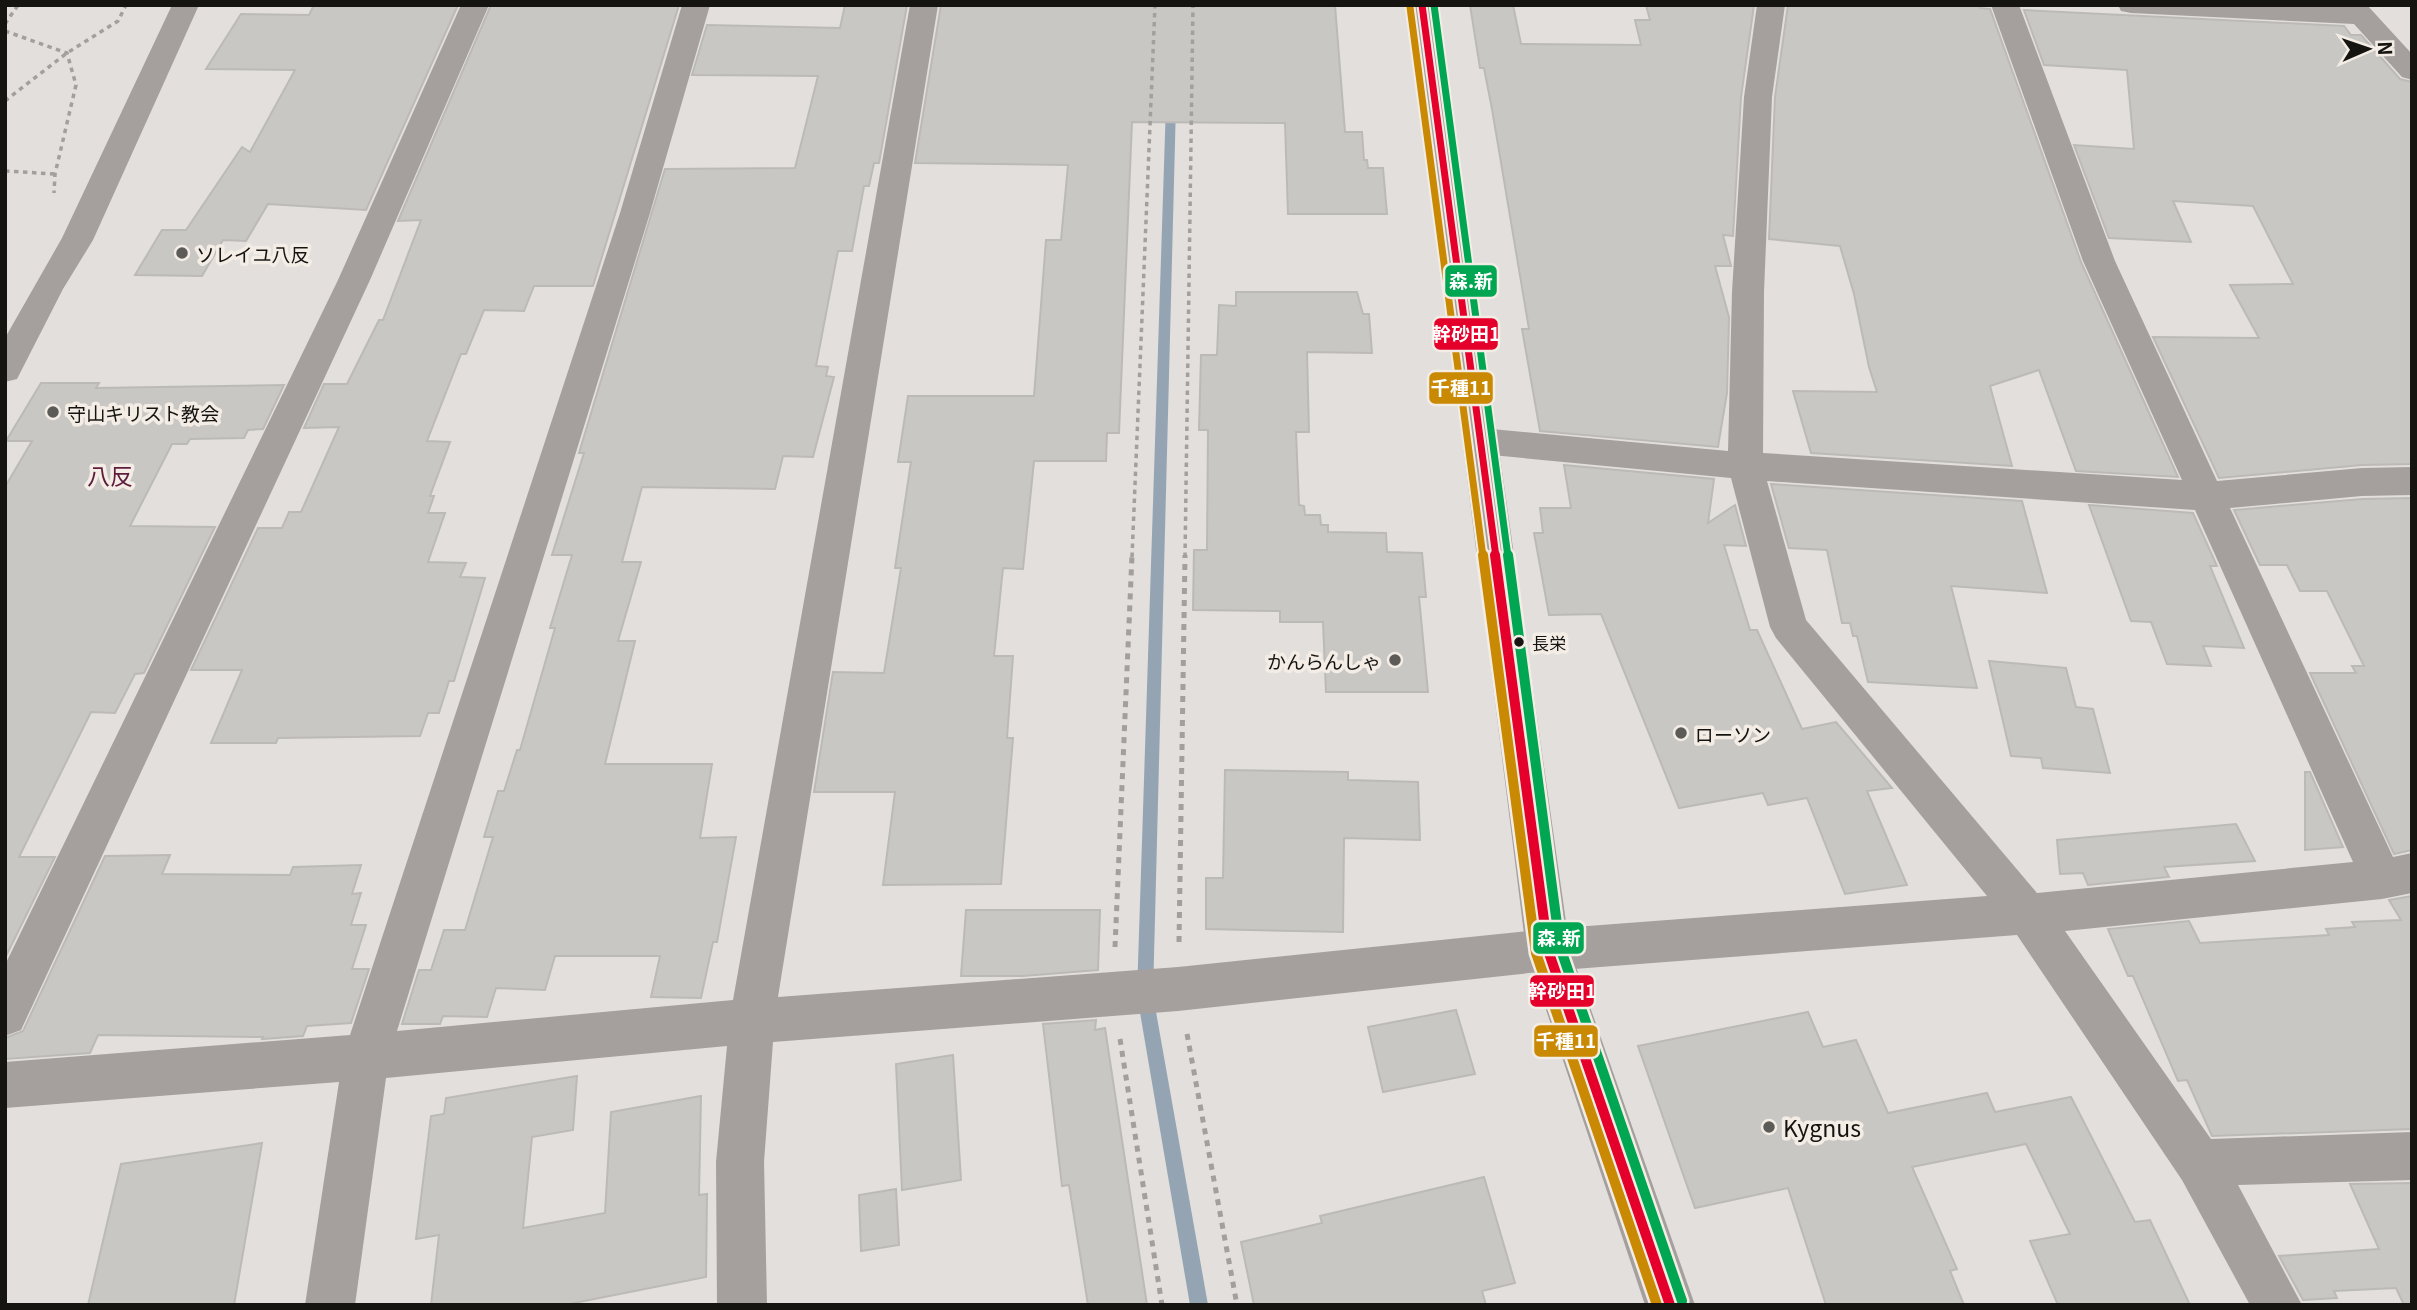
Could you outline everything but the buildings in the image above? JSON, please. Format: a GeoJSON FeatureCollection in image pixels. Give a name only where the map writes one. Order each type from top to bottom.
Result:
{"type":"FeatureCollection","features":[{"type":"Feature","properties":{"kind":"street"},"geometry":{"type":"LineString","coordinates":[[5,370],[48,286],[77,240],[186,5]]}},
{"type":"Feature","properties":{"kind":"street"},"geometry":{"type":"LineString","coordinates":[[5,1014],[354,280],[475,5]]}},
{"type":"Feature","properties":{"kind":"street"},"geometry":{"type":"LineString","coordinates":[[330,1305],[366,1057],[635,213],[696,5]]}},
{"type":"Feature","properties":{"kind":"street"},"geometry":{"type":"LineString","coordinates":[[742,1305],[740,1162],[752,1021],[924,5]]}},
{"type":"Feature","properties":{"kind":"street"},"geometry":{"type":"LineString","coordinates":[[1422,5],[1548,950],[1670,1305]]}},
{"type":"Feature","properties":{"kind":"street"},"geometry":{"type":"LineString","coordinates":[[1771,5],[1758,97],[1748,292],[1745,466],[1789,627],[2028,914],[2199,1163],[2277,1305]]}},
{"type":"Feature","properties":{"kind":"street"},"geometry":{"type":"LineString","coordinates":[[5,1085],[366,1057],[752,1021],[1175,989],[1548,950],[2028,914],[2397,876],[2205,496],[2099,261],[2005,5]]}},
{"type":"Feature","properties":{"kind":"street"},"geometry":{"type":"LineString","coordinates":[[2131,5],[2357,11],[2412,71]]}},
{"type":"Feature","properties":{"kind":"street"},"geometry":{"type":"LineString","coordinates":[[1481,441],[1745,466],[2205,496],[2362,482],[2412,481]]}},
{"type":"Feature","properties":{"kind":"street"},"geometry":{"type":"LineString","coordinates":[[2199,1163],[2412,1156]]}},
{"type":"Feature","properties":{"kind":"path"},"geometry":{"type":"LineString","coordinates":[[5,24],[18,5]]}},
{"type":"Feature","properties":{"kind":"path"},"geometry":{"type":"LineString","coordinates":[[5,101],[66,53],[118,21],[126,5]]}},
{"type":"Feature","properties":{"kind":"path"},"geometry":{"type":"LineString","coordinates":[[1154,5],[1117,994],[1162,1305]]}},
{"type":"Feature","properties":{"kind":"path"},"geometry":{"type":"LineString","coordinates":[[1194,5],[1175,989],[1237,1305]]}},
{"type":"Feature","properties":{"kind":"path"},"geometry":{"type":"LineString","coordinates":[[5,31],[66,53]]}},
{"type":"Feature","properties":{"kind":"path"},"geometry":{"type":"LineString","coordinates":[[5,171],[55,174],[76,85],[66,53]]}},
{"type":"Feature","properties":{"kind":"waterway"},"geometry":{"type":"LineString","coordinates":[[1171,104],[1145,995],[1199,1305]]}},
{"type":"Feature","properties":{"kind":"transit line","name":"幹砂田1"},"geometry":{"type":"LineString","coordinates":[[1422,5],[1548,950],[1670,1305]]}},
{"type":"Feature","properties":{"kind":"transit line","name":"森.新"},"geometry":{"type":"LineString","coordinates":[[1434,5],[1560,947],[1682,1301]]}},
{"type":"Feature","properties":{"kind":"transit line","name":"千種11"},"geometry":{"type":"LineString","coordinates":[[1410,7],[1536,953],[1657,1305]]}},
{"type":"Feature","properties":{"kind":"place","name":"ソレイユ八反"},"geometry":{"type":"Point","coordinates":[182,253]}},
{"type":"Feature","properties":{"kind":"place","name":"守山キリスト教会"},"geometry":{"type":"Point","coordinates":[53,412]}},
{"type":"Feature","properties":{"kind":"place","name":"長栄"},"geometry":{"type":"Point","coordinates":[1519,642]}},
{"type":"Feature","properties":{"kind":"place","name":"かんらんしゃ"},"geometry":{"type":"Point","coordinates":[1395,660]}},
{"type":"Feature","properties":{"kind":"place","name":"ローソン"},"geometry":{"type":"Point","coordinates":[1681,733]}},
{"type":"Feature","properties":{"kind":"place","name":"Kygnus"},"geometry":{"type":"Point","coordinates":[1769,1127]}},
{"type":"Feature","properties":{"kind":"district","name":"八反"},"geometry":{"type":"Point","coordinates":[110,475]}}]}
